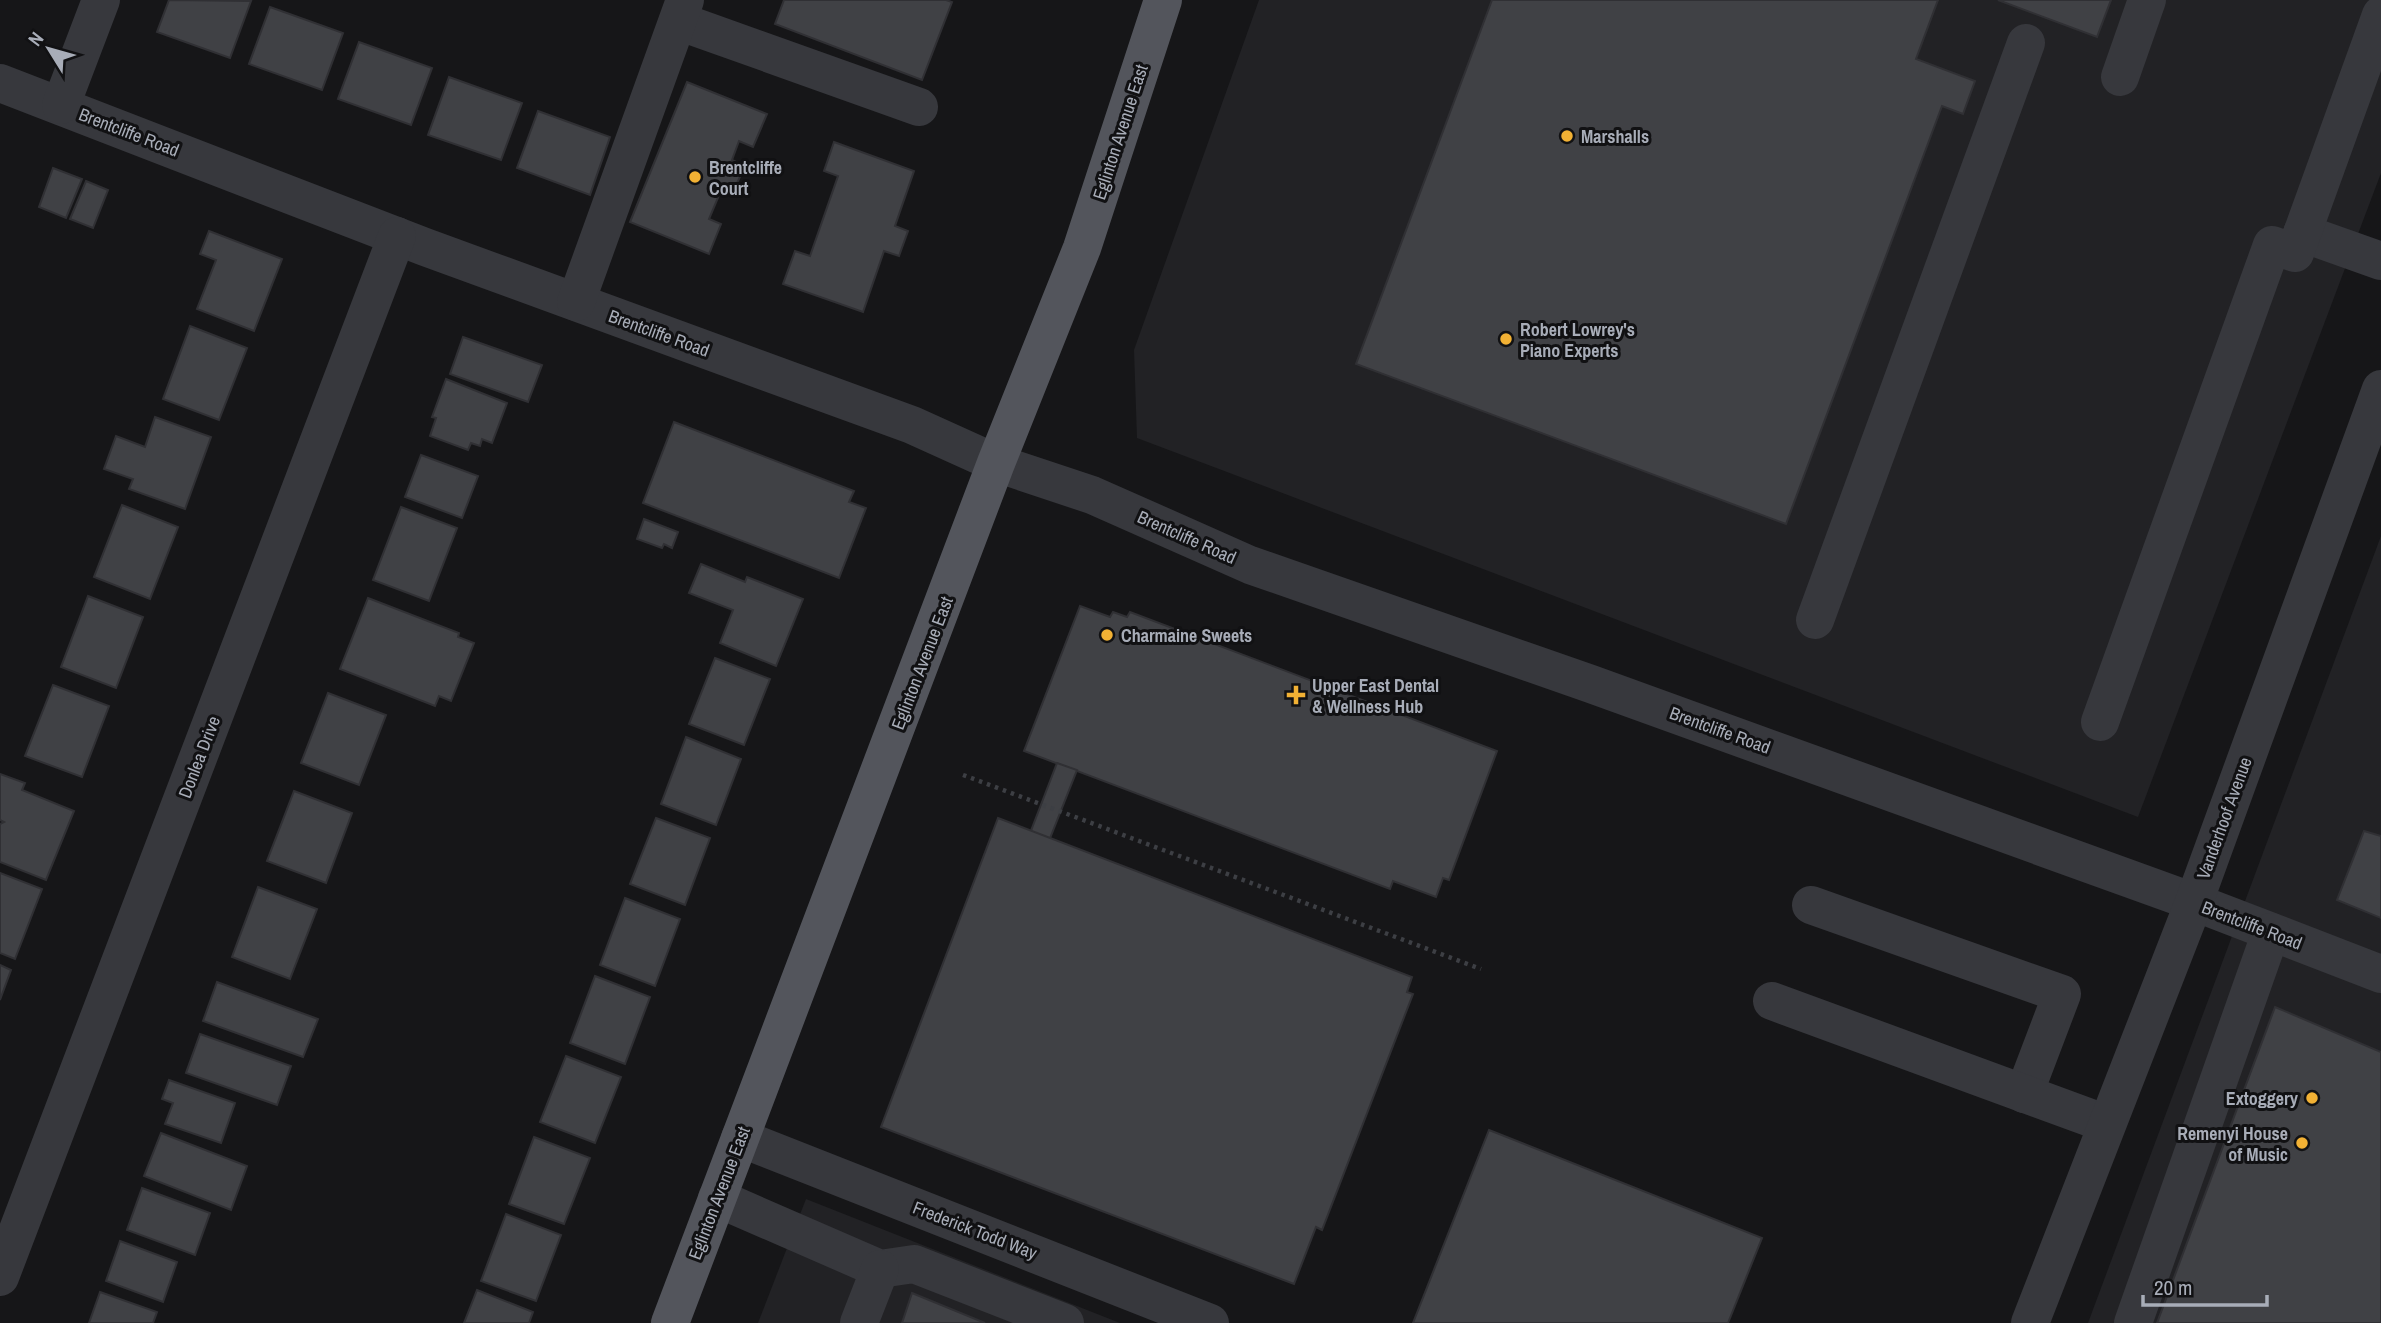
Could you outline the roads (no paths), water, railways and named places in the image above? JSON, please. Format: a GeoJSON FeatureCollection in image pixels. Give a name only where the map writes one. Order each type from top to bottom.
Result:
{"type":"FeatureCollection","features":[{"type":"Feature","properties":{"kind":"main road","name":"Eglinton Avenue East"},"geometry":{"type":"LineString","coordinates":[[670,1323],[996,463],[1082,248],[1163,0]]}},
{"type":"Feature","properties":{"kind":"street"},"geometry":{"type":"LineString","coordinates":[[61,105],[102,0]]}},
{"type":"Feature","properties":{"kind":"street"},"geometry":{"type":"LineString","coordinates":[[2119,77],[2147,0]]}},
{"type":"Feature","properties":{"kind":"street"},"geometry":{"type":"LineString","coordinates":[[576,302],[681,11],[919,107]]}},
{"type":"Feature","properties":{"kind":"street"},"geometry":{"type":"LineString","coordinates":[[2100,722],[2272,245],[2295,253],[2381,15]]}},
{"type":"Feature","properties":{"kind":"street"},"geometry":{"type":"LineString","coordinates":[[1815,620],[2025,43]]}},
{"type":"Feature","properties":{"kind":"street","name":"Brentcliffe Road"},"geometry":{"type":"LineString","coordinates":[[0,83],[397,236],[912,425],[996,463],[1093,495],[1250,565],[1604,688],[2193,902],[2381,974]]}},
{"type":"Feature","properties":{"kind":"street"},"geometry":{"type":"LineString","coordinates":[[2302,233],[2381,261]]}},
{"type":"Feature","properties":{"kind":"street","name":"Donlea Drive"},"geometry":{"type":"LineString","coordinates":[[0,1277],[397,236]]}},
{"type":"Feature","properties":{"kind":"street","name":"Vanderhoof Avenue"},"geometry":{"type":"LineString","coordinates":[[2030,1323],[2193,902],[2381,389]]}},
{"type":"Feature","properties":{"kind":"street"},"geometry":{"type":"LineString","coordinates":[[1811,905],[2062,994],[2024,1094]]}},
{"type":"Feature","properties":{"kind":"street"},"geometry":{"type":"LineString","coordinates":[[2133,1323],[2271,932]]}},
{"type":"Feature","properties":{"kind":"street"},"geometry":{"type":"LineString","coordinates":[[1772,1001],[2107,1124]]}},
{"type":"Feature","properties":{"kind":"street","name":"Frederick Todd Way"},"geometry":{"type":"LineString","coordinates":[[740,1138],[1210,1323]]}},
{"type":"Feature","properties":{"kind":"street"},"geometry":{"type":"LineString","coordinates":[[717,1198],[880,1269],[914,1264],[1065,1323]]}},
{"type":"Feature","properties":{"kind":"street"},"geometry":{"type":"LineString","coordinates":[[859,1323],[880,1269]]}},
{"type":"Feature","properties":{"kind":"place","name":"Marshalls"},"geometry":{"type":"Point","coordinates":[1567,136]}},
{"type":"Feature","properties":{"kind":"place","name":"Brentcliffe Court"},"geometry":{"type":"Point","coordinates":[695,177]}},
{"type":"Feature","properties":{"kind":"place","name":"Robert Lowrey's Piano Experts"},"geometry":{"type":"Point","coordinates":[1506,339]}},
{"type":"Feature","properties":{"kind":"place","name":"Charmaine Sweets"},"geometry":{"type":"Point","coordinates":[1107,635]}},
{"type":"Feature","properties":{"kind":"place","name":"Upper East Dental & Wellness Hub"},"geometry":{"type":"Point","coordinates":[1296,695]}},
{"type":"Feature","properties":{"kind":"place","name":"Extoggery"},"geometry":{"type":"Point","coordinates":[2312,1098]}},
{"type":"Feature","properties":{"kind":"place","name":"Remenyi House of Music"},"geometry":{"type":"Point","coordinates":[2302,1143]}}]}
